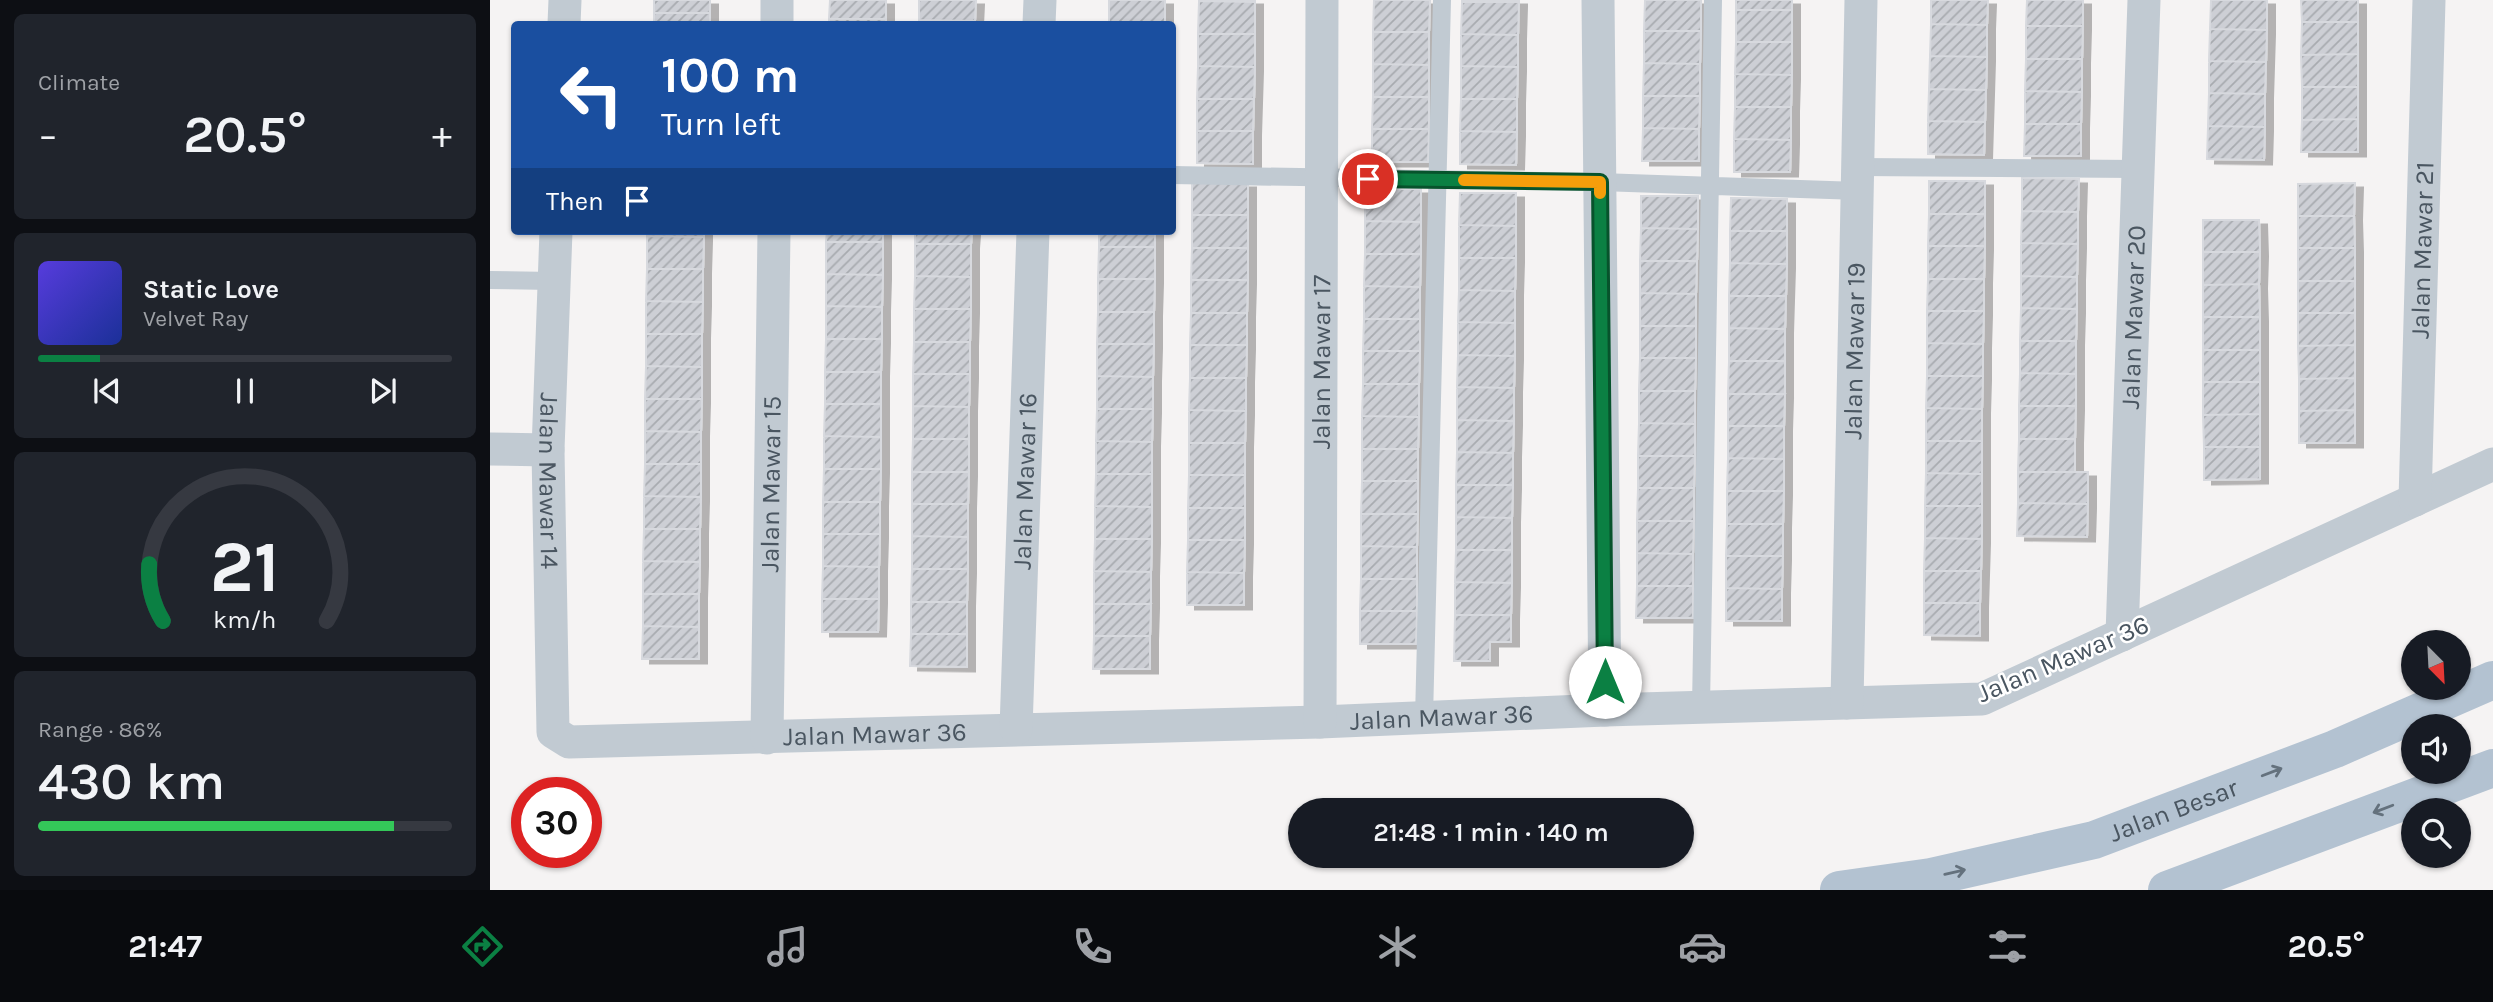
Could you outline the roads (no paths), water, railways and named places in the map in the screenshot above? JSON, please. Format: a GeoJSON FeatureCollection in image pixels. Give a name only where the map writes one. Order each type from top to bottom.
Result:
{"type":"FeatureCollection","features":[{"type":"Feature","properties":{"kind":"main road","name":"Jalan Besar"},"geometry":{"type":"LineString","coordinates":[[1839,890],[1931,877],[2094,840],[2335,749],[2493,680]]}},
{"type":"Feature","properties":{"kind":"main road"},"geometry":{"type":"LineString","coordinates":[[2167,890],[2493,768]]}},
{"type":"Feature","properties":{"kind":"street"},"geometry":{"type":"LineString","coordinates":[[564,21],[565,0]]}},
{"type":"Feature","properties":{"kind":"street"},"geometry":{"type":"LineString","coordinates":[[777,0],[777,21]]}},
{"type":"Feature","properties":{"kind":"street"},"geometry":{"type":"LineString","coordinates":[[1039,21],[1040,0]]}},
{"type":"Feature","properties":{"kind":"street","name":"Jalan Mawar 17"},"geometry":{"type":"LineString","coordinates":[[1321,722],[1322,0]]}},
{"type":"Feature","properties":{"kind":"street"},"geometry":{"type":"LineString","coordinates":[[1598,0],[1605,710]]}},
{"type":"Feature","properties":{"kind":"street","name":"Jalan Mawar 19"},"geometry":{"type":"LineString","coordinates":[[1847,703],[1861,0]]}},
{"type":"Feature","properties":{"kind":"street","name":"Jalan Mawar 20"},"geometry":{"type":"LineString","coordinates":[[2122,635],[2144,0]]}},
{"type":"Feature","properties":{"kind":"street","name":"Jalan Mawar 21"},"geometry":{"type":"LineString","coordinates":[[2415,500],[2429,0]]}},
{"type":"Feature","properties":{"kind":"street","name":"Jalan Mawar 14"},"geometry":{"type":"LineString","coordinates":[[553,732],[548,450],[556,235]]}},
{"type":"Feature","properties":{"kind":"street","name":"Jalan Mawar 15"},"geometry":{"type":"LineString","coordinates":[[767,738],[774,235]]}},
{"type":"Feature","properties":{"kind":"street","name":"Jalan Mawar 16"},"geometry":{"type":"LineString","coordinates":[[1016,729],[1033,235]]}},
{"type":"Feature","properties":{"kind":"street"},"geometry":{"type":"LineString","coordinates":[[490,449],[548,450]]}},
{"type":"Feature","properties":{"kind":"street","name":"Jalan Mawar 36"},"geometry":{"type":"LineString","coordinates":[[553,732],[569,742],[767,738],[1982,699],[2493,464]]}},
{"type":"Feature","properties":{"kind":"lane"},"geometry":{"type":"LineString","coordinates":[[1424,718],[1442,0]]}},
{"type":"Feature","properties":{"kind":"lane"},"geometry":{"type":"LineString","coordinates":[[1701,707],[1713,0]]}},
{"type":"Feature","properties":{"kind":"lane"},"geometry":{"type":"LineString","coordinates":[[1176,175],[1711,186],[2138,169]]}},
{"type":"Feature","properties":{"kind":"lane"},"geometry":{"type":"LineString","coordinates":[[490,280],[555,281]]}}]}
